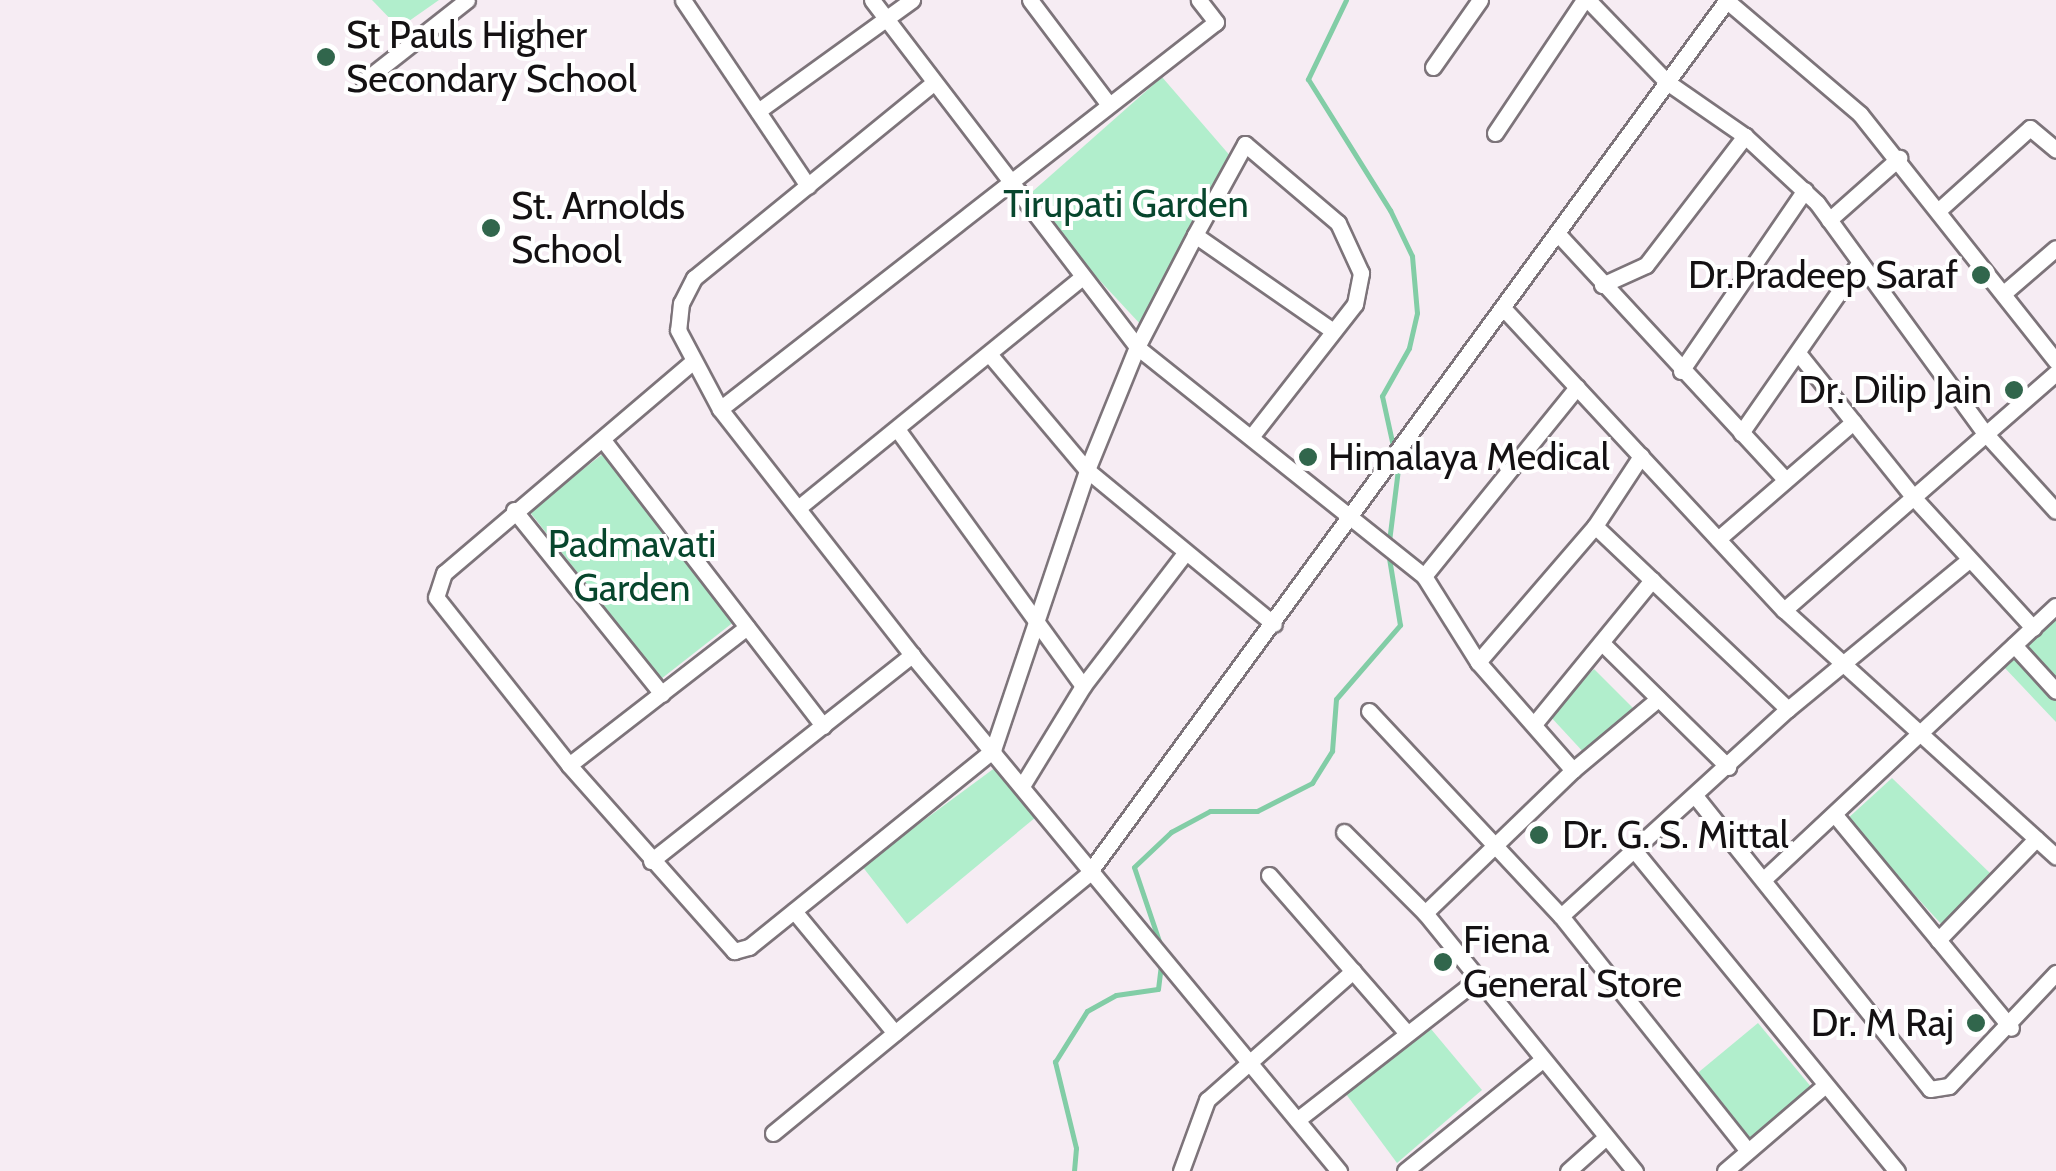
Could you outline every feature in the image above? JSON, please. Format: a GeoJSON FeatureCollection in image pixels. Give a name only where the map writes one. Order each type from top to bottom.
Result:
{"type":"FeatureCollection","features":[{"type":"Feature","properties":{"kind":"street"},"geometry":{"type":"LineString","coordinates":[[364,81],[467,0]]}},
{"type":"Feature","properties":{"kind":"street"},"geometry":{"type":"LineString","coordinates":[[682,0],[808,186]]}},
{"type":"Feature","properties":{"kind":"street"},"geometry":{"type":"LineString","coordinates":[[872,0],[1007,184],[1137,346],[1424,576],[1478,662],[1573,770]]}},
{"type":"Feature","properties":{"kind":"street"},"geometry":{"type":"LineString","coordinates":[[758,112],[912,0]]}},
{"type":"Feature","properties":{"kind":"street"},"geometry":{"type":"LineString","coordinates":[[1030,0],[1110,105]]}},
{"type":"Feature","properties":{"kind":"street"},"geometry":{"type":"LineString","coordinates":[[720,409],[1216,22],[1199,0]]}},
{"type":"Feature","properties":{"kind":"street"},"geometry":{"type":"LineString","coordinates":[[1434,67],[1480,0]]}},
{"type":"Feature","properties":{"kind":"street"},"geometry":{"type":"LineString","coordinates":[[1494,133],[1586,0],[1667,82],[1745,136],[1804,190],[1985,433],[2056,512]]}},
{"type":"Feature","properties":{"kind":"street"},"geometry":{"type":"LineString","coordinates":[[773,1133],[1088,874],[1351,519],[1400,440],[1504,308],[1726,0],[1860,114],[2006,292],[2056,361]]}},
{"type":"Feature","properties":{"kind":"street"},"geometry":{"type":"LineString","coordinates":[[932,84],[694,278],[678,330],[690,363],[720,409],[912,655],[994,750],[1088,874],[1251,1060],[1338,1171]]}},
{"type":"Feature","properties":{"kind":"street"},"geometry":{"type":"LineString","coordinates":[[1940,210],[2030,128],[2056,150]]}},
{"type":"Feature","properties":{"kind":"street"},"geometry":{"type":"LineString","coordinates":[[1602,285],[1646,265],[1745,136]]}},
{"type":"Feature","properties":{"kind":"street"},"geometry":{"type":"LineString","coordinates":[[690,363],[444,573],[436,597],[569,765],[734,951],[749,948],[994,750],[1039,625],[1087,470],[1137,346],[1240,148],[1252,144],[1338,223],[1357,254],[1355,304],[1251,438]]}},
{"type":"Feature","properties":{"kind":"street"},"geometry":{"type":"LineString","coordinates":[[1829,220],[1899,158]]}},
{"type":"Feature","properties":{"kind":"street"},"geometry":{"type":"LineString","coordinates":[[1681,371],[1804,190]]}},
{"type":"Feature","properties":{"kind":"street"},"geometry":{"type":"LineString","coordinates":[[1558,234],[1785,479]]}},
{"type":"Feature","properties":{"kind":"street"},"geometry":{"type":"LineString","coordinates":[[1194,235],[1333,332]]}},
{"type":"Feature","properties":{"kind":"street"},"geometry":{"type":"LineString","coordinates":[[2006,292],[2056,248]]}},
{"type":"Feature","properties":{"kind":"street"},"geometry":{"type":"LineString","coordinates":[[1741,433],[1860,262]]}},
{"type":"Feature","properties":{"kind":"street"},"geometry":{"type":"LineString","coordinates":[[798,508],[1082,278]]}},
{"type":"Feature","properties":{"kind":"street"},"geometry":{"type":"LineString","coordinates":[[1504,308],[1784,610],[1916,734],[2056,857]]}},
{"type":"Feature","properties":{"kind":"street"},"geometry":{"type":"LineString","coordinates":[[1798,353],[1915,500],[2033,628]]}},
{"type":"Feature","properties":{"kind":"street"},"geometry":{"type":"LineString","coordinates":[[990,354],[1087,470],[1274,624]]}},
{"type":"Feature","properties":{"kind":"street"},"geometry":{"type":"LineString","coordinates":[[1784,610],[1915,500],[2056,373]]}},
{"type":"Feature","properties":{"kind":"street"},"geometry":{"type":"LineString","coordinates":[[1424,576],[1577,387]]}},
{"type":"Feature","properties":{"kind":"street"},"geometry":{"type":"LineString","coordinates":[[1718,539],[1852,422]]}},
{"type":"Feature","properties":{"kind":"street"},"geometry":{"type":"LineString","coordinates":[[897,428],[1083,686]]}},
{"type":"Feature","properties":{"kind":"street"},"geometry":{"type":"LineString","coordinates":[[603,440],[823,726]]}},
{"type":"Feature","properties":{"kind":"street"},"geometry":{"type":"LineString","coordinates":[[1478,662],[1595,526],[1641,456]]}},
{"type":"Feature","properties":{"kind":"street"},"geometry":{"type":"LineString","coordinates":[[514,510],[662,694]]}},
{"type":"Feature","properties":{"kind":"street"},"geometry":{"type":"LineString","coordinates":[[1595,526],[1788,709]]}},
{"type":"Feature","properties":{"kind":"street"},"geometry":{"type":"LineString","coordinates":[[1022,786],[1083,686],[1185,553]]}},
{"type":"Feature","properties":{"kind":"street"},"geometry":{"type":"LineString","coordinates":[[1560,916],[1696,797],[1788,709],[1969,560]]}},
{"type":"Feature","properties":{"kind":"street"},"geometry":{"type":"LineString","coordinates":[[1535,723],[1652,580]]}},
{"type":"Feature","properties":{"kind":"street"},"geometry":{"type":"LineString","coordinates":[[1765,878],[2056,606]]}},
{"type":"Feature","properties":{"kind":"street"},"geometry":{"type":"LineString","coordinates":[[569,765],[747,627]]}},
{"type":"Feature","properties":{"kind":"street"},"geometry":{"type":"LineString","coordinates":[[1602,644],[1728,767]]}},
{"type":"Feature","properties":{"kind":"street"},"geometry":{"type":"LineString","coordinates":[[2014,645],[2056,691]]}},
{"type":"Feature","properties":{"kind":"street"},"geometry":{"type":"LineString","coordinates":[[651,861],[912,655]]}},
{"type":"Feature","properties":{"kind":"street"},"geometry":{"type":"LineString","coordinates":[[1425,913],[1573,770],[1658,698]]}},
{"type":"Feature","properties":{"kind":"street"},"geometry":{"type":"LineString","coordinates":[[1370,711],[1560,916],[1748,1151]]}},
{"type":"Feature","properties":{"kind":"street"},"geometry":{"type":"LineString","coordinates":[[1696,797],[1765,878],[1930,1088],[1942,1091],[2011,1028],[2054,981]]}},
{"type":"Feature","properties":{"kind":"street"},"geometry":{"type":"LineString","coordinates":[[1835,815],[2011,1028]]}},
{"type":"Feature","properties":{"kind":"street"},"geometry":{"type":"LineString","coordinates":[[1344,832],[1425,913],[1541,1061],[1634,1171]]}},
{"type":"Feature","properties":{"kind":"street"},"geometry":{"type":"LineString","coordinates":[[1938,940],[2036,838]]}},
{"type":"Feature","properties":{"kind":"street"},"geometry":{"type":"LineString","coordinates":[[1634,850],[1892,1169]]}},
{"type":"Feature","properties":{"kind":"street"},"geometry":{"type":"LineString","coordinates":[[1269,876],[1407,1033]]}},
{"type":"Feature","properties":{"kind":"street"},"geometry":{"type":"LineString","coordinates":[[794,912],[895,1033]]}},
{"type":"Feature","properties":{"kind":"street"},"geometry":{"type":"LineString","coordinates":[[1181,1171],[1207,1100],[1353,972]]}},
{"type":"Feature","properties":{"kind":"street"},"geometry":{"type":"LineString","coordinates":[[1297,1120],[1477,980]]}},
{"type":"Feature","properties":{"kind":"street"},"geometry":{"type":"LineString","coordinates":[[1405,1171],[1541,1061]]}},
{"type":"Feature","properties":{"kind":"street"},"geometry":{"type":"LineString","coordinates":[[1725,1171],[1824,1086]]}},
{"type":"Feature","properties":{"kind":"street"},"geometry":{"type":"LineString","coordinates":[[1568,1171],[1606,1138]]}},
{"type":"Feature","properties":{"kind":"green space"},"geometry":{"type":"Polygon","coordinates":[[[372,0],[439,0],[399,28],[372,0]]]}},
{"type":"Feature","properties":{"kind":"green space","name":"Tirupati Garden"},"geometry":{"type":"Polygon","coordinates":[[[1162,77],[1232,158],[1142,326],[1024,199],[1162,77]]]}},
{"type":"Feature","properties":{"kind":"green space","name":"Padmavati Garden"},"geometry":{"type":"Polygon","coordinates":[[[604,453],[735,621],[661,679],[529,511],[604,453]]]}},
{"type":"Feature","properties":{"kind":"green space"},"geometry":{"type":"Polygon","coordinates":[[[2056,614],[2056,722],[2003,666],[2056,614]]]}},
{"type":"Feature","properties":{"kind":"green space"},"geometry":{"type":"Polygon","coordinates":[[[1594,669],[1634,709],[1586,755],[1549,715],[1594,669]]]}},
{"type":"Feature","properties":{"kind":"green space"},"geometry":{"type":"Polygon","coordinates":[[[1000,764],[1036,817],[907,924],[862,866],[1000,764]]]}},
{"type":"Feature","properties":{"kind":"green space"},"geometry":{"type":"Polygon","coordinates":[[[1892,778],[1993,876],[1943,926],[1846,820],[1892,778]]]}},
{"type":"Feature","properties":{"kind":"green space"},"geometry":{"type":"Polygon","coordinates":[[[1758,1023],[1812,1088],[1748,1141],[1694,1076],[1758,1023]]]}},
{"type":"Feature","properties":{"kind":"green space"},"geometry":{"type":"Polygon","coordinates":[[[1431,1029],[1482,1090],[1397,1163],[1346,1094],[1431,1029]]]}},
{"type":"Feature","properties":{"kind":"waterway"},"geometry":{"type":"LineString","coordinates":[[1346,0],[1308,79],[1390,210],[1412,256],[1417,313],[1409,348],[1382,396],[1398,469],[1389,541]]}},
{"type":"Feature","properties":{"kind":"waterway"},"geometry":{"type":"LineString","coordinates":[[1160,944],[1134,867],[1171,832],[1210,811],[1257,811],[1312,783],[1332,751],[1336,699],[1400,625],[1388,552]]}},
{"type":"Feature","properties":{"kind":"waterway"},"geometry":{"type":"LineString","coordinates":[[1074,1171],[1076,1148],[1055,1062],[1087,1011],[1116,995],[1158,989],[1161,965]]}},
{"type":"Feature","properties":{"kind":"place","name":"St Pauls Higher Secondary School"},"geometry":{"type":"Point","coordinates":[326,57]}},
{"type":"Feature","properties":{"kind":"place","name":"St. Arnolds School"},"geometry":{"type":"Point","coordinates":[491,228]}},
{"type":"Feature","properties":{"kind":"place","name":"Dr.Pradeep Saraf"},"geometry":{"type":"Point","coordinates":[1981,275]}},
{"type":"Feature","properties":{"kind":"place","name":"Dr. Dilip Jain"},"geometry":{"type":"Point","coordinates":[2014,390]}},
{"type":"Feature","properties":{"kind":"place","name":"Himalaya Medical"},"geometry":{"type":"Point","coordinates":[1308,457]}},
{"type":"Feature","properties":{"kind":"place","name":"Dr. G. S. Mittal"},"geometry":{"type":"Point","coordinates":[1539,835]}},
{"type":"Feature","properties":{"kind":"place","name":"Fiena General Store"},"geometry":{"type":"Point","coordinates":[1443,962]}},
{"type":"Feature","properties":{"kind":"place","name":"Dr. M Raj"},"geometry":{"type":"Point","coordinates":[1976,1023]}}]}
